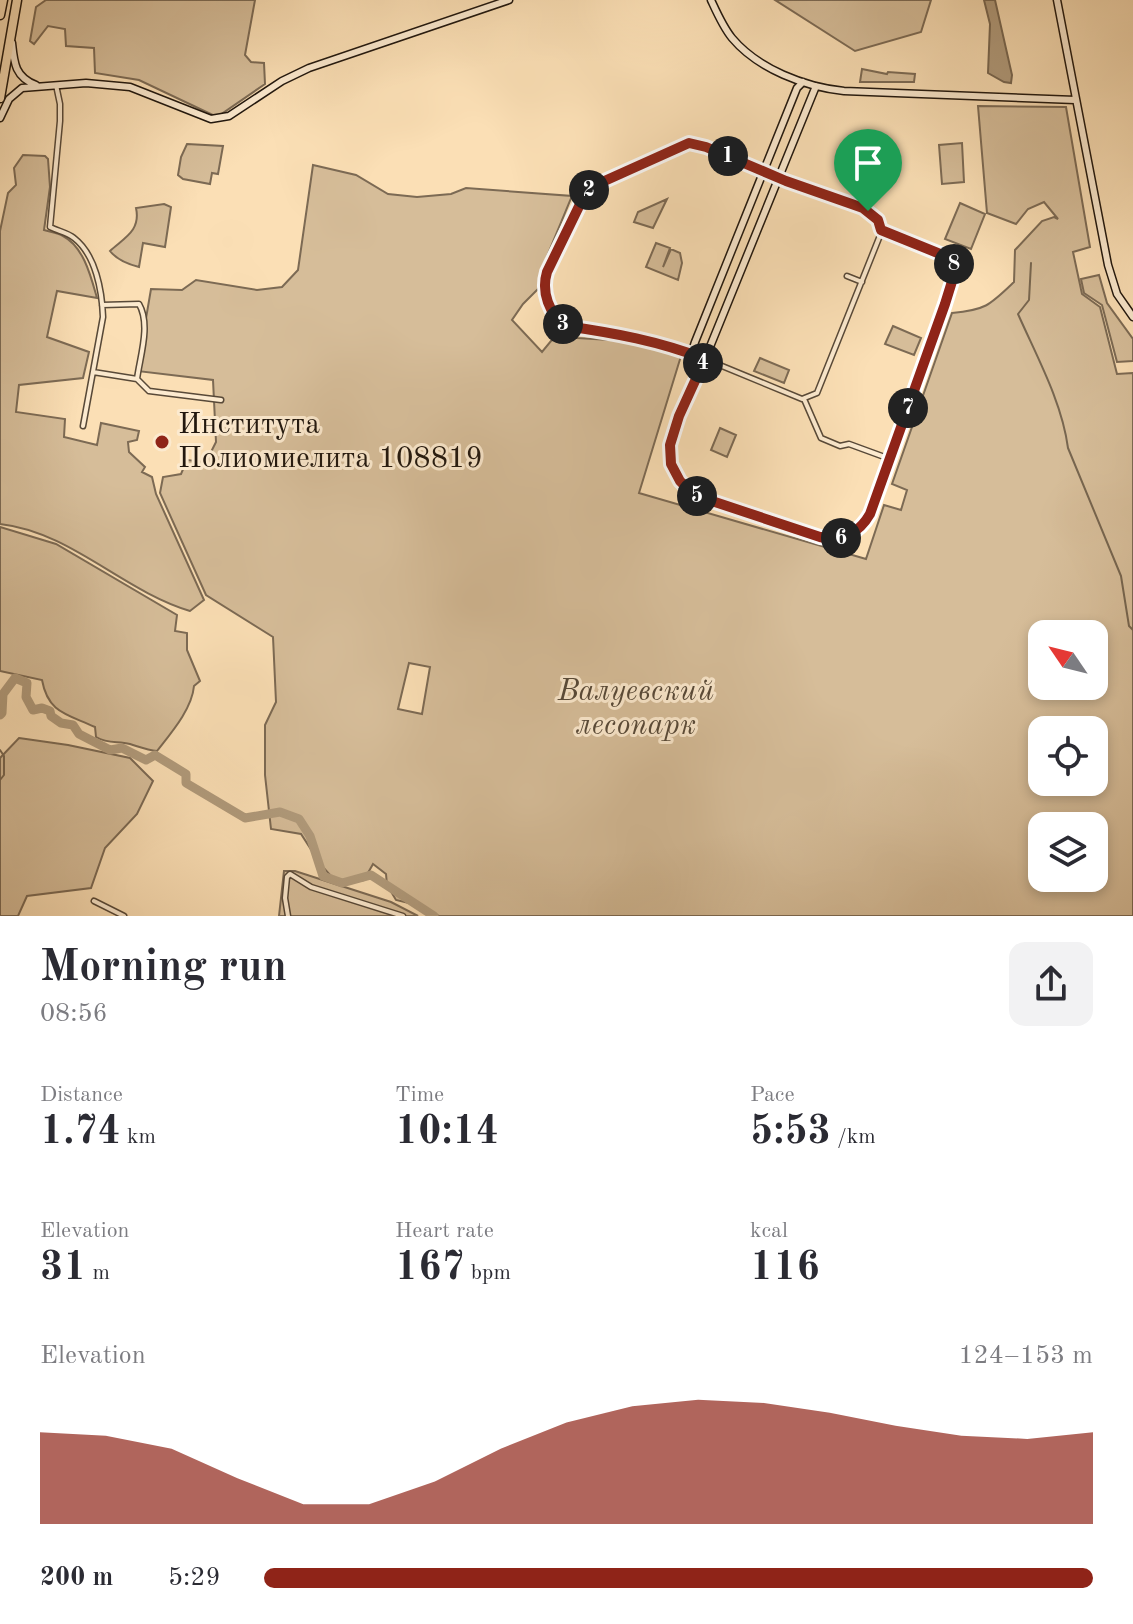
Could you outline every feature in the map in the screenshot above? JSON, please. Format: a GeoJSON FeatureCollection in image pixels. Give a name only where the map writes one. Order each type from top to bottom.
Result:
{"type":"FeatureCollection","features":[{"type":"Feature","properties":{"kind":"highway"},"geometry":{"type":"LineString","coordinates":[[0,15],[3,0]]}},
{"type":"Feature","properties":{"kind":"highway"},"geometry":{"type":"LineString","coordinates":[[0,98],[17,0]]}},
{"type":"Feature","properties":{"kind":"street"},"geometry":{"type":"LineString","coordinates":[[0,118],[16,91],[26,86],[86,83],[130,87],[211,119],[220,119],[309,68],[509,0]]}},
{"type":"Feature","properties":{"kind":"street"},"geometry":{"type":"LineString","coordinates":[[711,0],[727,32],[748,53],[775,70],[816,86],[844,91],[1075,100]]}},
{"type":"Feature","properties":{"kind":"street"},"geometry":{"type":"LineString","coordinates":[[1057,0],[1108,265],[1117,294],[1133,317]]}},
{"type":"Feature","properties":{"kind":"street"},"geometry":{"type":"LineString","coordinates":[[11,35],[17,70],[23,79],[39,86]]}},
{"type":"Feature","properties":{"kind":"street"},"geometry":{"type":"LineString","coordinates":[[691,354],[797,88],[803,82]]}},
{"type":"Feature","properties":{"kind":"street"},"geometry":{"type":"LineString","coordinates":[[56,85],[60,121],[50,227],[73,236],[89,253],[103,317],[83,426]]}},
{"type":"Feature","properties":{"kind":"street"},"geometry":{"type":"LineString","coordinates":[[816,86],[679,416],[670,445],[669,457],[674,474],[694,495],[830,540],[852,534],[864,523],[945,304],[954,268],[953,261],[945,256],[881,230]]}},
{"type":"Feature","properties":{"kind":"street"},"geometry":{"type":"LineString","coordinates":[[689,143],[779,177],[863,208],[878,220],[881,230],[820,387],[813,396],[804,399],[705,359],[631,335],[566,326],[559,321],[547,300],[544,284],[547,272],[582,196],[600,183],[689,143]]}},
{"type":"Feature","properties":{"kind":"street"},"geometry":{"type":"LineString","coordinates":[[847,276],[862,282]]}},
{"type":"Feature","properties":{"kind":"street"},"geometry":{"type":"LineString","coordinates":[[102,305],[139,304],[142,307],[145,317],[137,379]]}},
{"type":"Feature","properties":{"kind":"street"},"geometry":{"type":"LineString","coordinates":[[93,372],[137,379],[149,391],[221,400]]}},
{"type":"Feature","properties":{"kind":"street"},"geometry":{"type":"LineString","coordinates":[[804,399],[821,438],[840,446],[849,444],[890,459]]}},
{"type":"Feature","properties":{"kind":"street"},"geometry":{"type":"LineString","coordinates":[[288,916],[285,898],[290,874],[311,887],[403,916]]}},
{"type":"Feature","properties":{"kind":"street"},"geometry":{"type":"LineString","coordinates":[[94,901],[124,916]]}},
{"type":"Feature","properties":{"kind":"green space"},"geometry":{"type":"Polygon","coordinates":[[[46,0],[255,0],[245,55],[251,62],[264,63],[265,84],[217,117],[139,80],[95,73],[94,48],[66,46],[65,29],[48,26],[34,44],[30,41],[36,7],[46,0]]]}},
{"type":"Feature","properties":{"kind":"green space"},"geometry":{"type":"Polygon","coordinates":[[[775,0],[931,0],[921,32],[855,51],[775,0]]]}},
{"type":"Feature","properties":{"kind":"green space"},"geometry":{"type":"Polygon","coordinates":[[[862,69],[887,74],[915,74],[914,82],[860,82],[862,69]]]}},
{"type":"Feature","properties":{"kind":"green space","name":"Валуевский лесопарк"},"geometry":{"type":"Polygon","coordinates":[[[978,106],[1066,107],[1090,247],[1073,252],[1082,294],[1100,307],[1117,374],[1133,373],[1133,916],[439,916],[421,906],[396,900],[387,885],[386,874],[373,864],[364,880],[339,885],[321,865],[301,834],[271,829],[265,775],[265,725],[276,702],[273,637],[206,595],[160,493],[163,477],[181,474],[187,460],[206,462],[216,442],[213,380],[137,371],[151,289],[182,290],[196,280],[257,290],[282,287],[298,270],[313,165],[356,175],[388,194],[417,197],[451,194],[466,188],[572,196],[543,266],[539,288],[512,320],[542,352],[560,330],[577,338],[627,341],[681,356],[639,493],[866,559],[884,505],[901,510],[907,490],[892,484],[952,313],[980,308],[999,296],[1014,282],[1015,250],[1042,221],[1054,217],[1058,219],[1044,202],[1028,209],[1016,224],[987,213],[978,106]],[[409,663],[398,709],[422,714],[430,667],[409,663]]]}},
{"type":"Feature","properties":{"kind":"green space"},"geometry":{"type":"Polygon","coordinates":[[[962,143],[964,182],[942,184],[939,145],[962,143]]]}},
{"type":"Feature","properties":{"kind":"green space"},"geometry":{"type":"Polygon","coordinates":[[[187,144],[223,146],[218,174],[212,173],[210,184],[183,179],[178,175],[187,144]]]}},
{"type":"Feature","properties":{"kind":"green space"},"geometry":{"type":"Polygon","coordinates":[[[23,155],[45,156],[48,159],[50,187],[44,230],[63,236],[76,247],[86,263],[97,298],[57,291],[47,337],[89,352],[83,378],[19,385],[16,412],[65,419],[64,437],[97,445],[101,423],[139,431],[137,440],[128,442],[129,452],[145,467],[142,472],[152,477],[156,494],[204,600],[190,611],[142,590],[50,538],[0,524],[0,231],[8,193],[16,185],[14,168],[23,155]]]}},
{"type":"Feature","properties":{"kind":"green space"},"geometry":{"type":"Polygon","coordinates":[[[667,199],[653,228],[634,222],[638,212],[667,199]]]}},
{"type":"Feature","properties":{"kind":"green space"},"geometry":{"type":"Polygon","coordinates":[[[960,203],[985,214],[971,249],[945,239],[960,203]]]}},
{"type":"Feature","properties":{"kind":"green space"},"geometry":{"type":"Polygon","coordinates":[[[164,204],[171,207],[165,247],[143,243],[139,267],[123,261],[110,251],[134,228],[136,208],[164,204]]]}},
{"type":"Feature","properties":{"kind":"green space"},"geometry":{"type":"Polygon","coordinates":[[[656,243],[670,248],[663,267],[671,249],[680,253],[682,263],[678,280],[646,267],[656,243]]]}},
{"type":"Feature","properties":{"kind":"green space"},"geometry":{"type":"Polygon","coordinates":[[[1099,275],[1107,303],[1133,339],[1133,361],[1117,362],[1102,305],[1084,293],[1081,279],[1099,275]]]}},
{"type":"Feature","properties":{"kind":"green space"},"geometry":{"type":"Polygon","coordinates":[[[893,326],[921,338],[914,355],[885,344],[893,326]]]}},
{"type":"Feature","properties":{"kind":"green space"},"geometry":{"type":"Polygon","coordinates":[[[760,358],[789,370],[784,383],[754,371],[760,358]]]}},
{"type":"Feature","properties":{"kind":"green space"},"geometry":{"type":"Polygon","coordinates":[[[720,428],[736,435],[727,457],[711,450],[720,428]]]}},
{"type":"Feature","properties":{"kind":"green space"},"geometry":{"type":"Polygon","coordinates":[[[0,527],[56,544],[177,615],[175,631],[187,633],[187,650],[200,681],[194,686],[180,720],[157,751],[96,737],[95,727],[54,706],[42,680],[0,671],[0,527]]]}},
{"type":"Feature","properties":{"kind":"green space"},"geometry":{"type":"Polygon","coordinates":[[[19,738],[130,758],[153,781],[137,814],[105,848],[91,888],[27,896],[18,916],[0,916],[0,758],[19,738]]]}},
{"type":"Feature","properties":{"kind":"green space"},"geometry":{"type":"Polygon","coordinates":[[[284,871],[295,871],[391,902],[418,916],[279,916],[284,871]]]}},
{"type":"Feature","properties":{"kind":"shaded area"},"geometry":{"type":"Polygon","coordinates":[[[984,0],[995,0],[1012,75],[1011,83],[988,73],[990,24],[984,0]]]}},
{"type":"Feature","properties":{"kind":"waterway"},"geometry":{"type":"LineString","coordinates":[[1031,263],[1029,300],[1018,314],[1055,397],[1068,448],[1121,576],[1129,626],[1133,630]]}},
{"type":"Feature","properties":{"kind":"waterway"},"geometry":{"type":"LineString","coordinates":[[0,715],[3,694],[15,678],[27,683],[26,697],[33,710],[42,708],[50,711],[51,716],[61,723],[73,725],[79,734],[110,750],[122,748],[146,760],[155,755],[186,774],[186,783],[245,818],[280,812],[299,819],[310,836],[323,876],[342,883],[371,875],[434,916]]}},
{"type":"Feature","properties":{"kind":"waterway"},"geometry":{"type":"LineString","coordinates":[[0,750],[4,756],[4,775],[0,780]]}},
{"type":"Feature","properties":{"kind":"place","name":"Института Полиомиелита 108819"},"geometry":{"type":"Point","coordinates":[162,442]}},
{"type":"Feature","properties":{"kind":"route"},"geometry":{"type":"LineString","coordinates":[[695,143],[868,211],[878,220],[881,230],[953,261],[954,275],[868,518],[852,534],[830,540],[691,494],[673,469],[669,457],[670,445],[679,416],[705,359],[631,335],[566,326],[559,321],[547,300],[544,284],[547,272],[582,196],[600,183],[695,143]]}}]}
